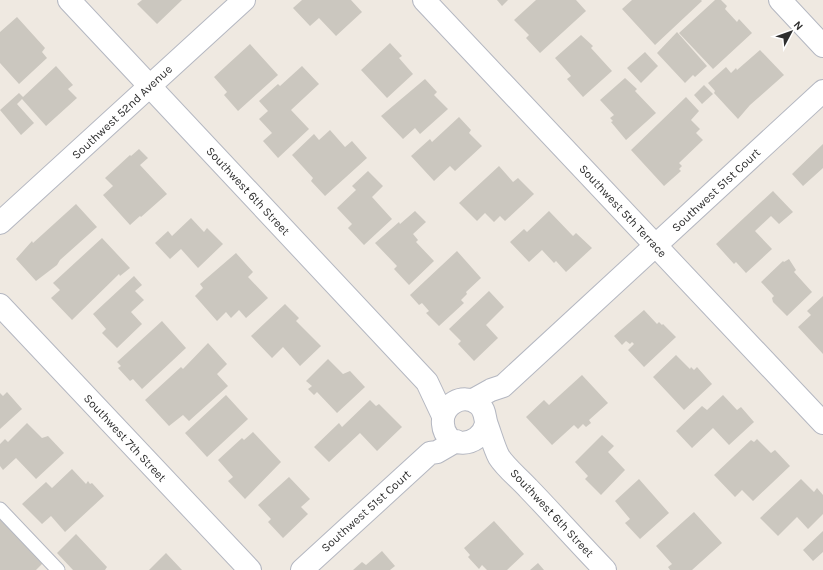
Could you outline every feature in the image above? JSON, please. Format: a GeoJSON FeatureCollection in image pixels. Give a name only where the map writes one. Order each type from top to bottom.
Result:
{"type":"FeatureCollection","features":[{"type":"Feature","properties":{"kind":"street","name":"Southwest 6th Street"},"geometry":{"type":"LineString","coordinates":[[69,0],[427,382],[453,431],[487,453],[499,456]]}},
{"type":"Feature","properties":{"kind":"street","name":"Southwest 52nd Avenue"},"geometry":{"type":"LineString","coordinates":[[0,224],[244,0]]}},
{"type":"Feature","properties":{"kind":"street","name":"Southwest 5th Terrace"},"geometry":{"type":"LineString","coordinates":[[424,0],[823,423]]}},
{"type":"Feature","properties":{"kind":"street"},"geometry":{"type":"LineString","coordinates":[[780,0],[823,46]]}},
{"type":"Feature","properties":{"kind":"street","name":"Southwest 51st Court"},"geometry":{"type":"LineString","coordinates":[[476,410],[491,390],[503,386],[656,247],[823,91]]}},
{"type":"Feature","properties":{"kind":"street","name":"Southwest 7th Street"},"geometry":{"type":"LineString","coordinates":[[0,305],[250,570]]}},
{"type":"Feature","properties":{"kind":"street","name":"Southwest 6th Street"},"geometry":{"type":"LineString","coordinates":[[427,382],[439,387],[476,410],[499,456],[605,570]]}},
{"type":"Feature","properties":{"kind":"street"},"geometry":{"type":"LineString","coordinates":[[446,409],[476,410],[481,436],[453,431],[446,409]]}},
{"type":"Feature","properties":{"kind":"street","name":"Southwest 51st Court"},"geometry":{"type":"LineString","coordinates":[[302,570],[430,453],[437,452],[453,431]]}},
{"type":"Feature","properties":{"kind":"lane"},"geometry":{"type":"LineString","coordinates":[[0,508],[58,570]]}},
{"type":"Feature","properties":{"kind":"building"},"geometry":{"type":"Polygon","coordinates":[[[142,0],[182,0],[157,24],[137,4],[142,0]]]}},
{"type":"Feature","properties":{"kind":"building"},"geometry":{"type":"Polygon","coordinates":[[[302,0],[351,0],[362,12],[336,36],[319,18],[310,26],[293,8],[302,0]]]}},
{"type":"Feature","properties":{"kind":"building"},"geometry":{"type":"Polygon","coordinates":[[[497,0],[508,0],[502,6],[497,0]]]}},
{"type":"Feature","properties":{"kind":"building"},"geometry":{"type":"Polygon","coordinates":[[[536,0],[576,0],[586,11],[540,53],[526,38],[529,35],[514,20],[536,0]]]}},
{"type":"Feature","properties":{"kind":"building"},"geometry":{"type":"Polygon","coordinates":[[[632,0],[702,1],[655,45],[622,9],[632,0]]]}},
{"type":"Feature","properties":{"kind":"building"},"geometry":{"type":"Polygon","coordinates":[[[715,0],[721,0],[727,6],[725,9],[737,22],[739,19],[752,33],[713,69],[679,33],[715,0]]]}},
{"type":"Feature","properties":{"kind":"building"},"geometry":{"type":"Polygon","coordinates":[[[17,17],[45,48],[42,52],[47,58],[19,84],[0,63],[0,32],[17,17]]]}},
{"type":"Feature","properties":{"kind":"building"},"geometry":{"type":"Polygon","coordinates":[[[677,32],[707,66],[695,77],[693,75],[685,83],[657,53],[677,32]]]}},
{"type":"Feature","properties":{"kind":"building"},"geometry":{"type":"Polygon","coordinates":[[[581,35],[593,46],[591,48],[612,71],[583,97],[567,79],[571,76],[555,58],[581,35]]]}},
{"type":"Feature","properties":{"kind":"building"},"geometry":{"type":"Polygon","coordinates":[[[390,43],[402,56],[399,58],[413,74],[387,98],[361,70],[390,43]]]}},
{"type":"Feature","properties":{"kind":"building"},"geometry":{"type":"Polygon","coordinates":[[[250,44],[278,75],[238,111],[224,95],[227,92],[214,77],[250,44]]]}},
{"type":"Feature","properties":{"kind":"building"},"geometry":{"type":"Polygon","coordinates":[[[760,50],[784,75],[750,105],[738,119],[714,93],[715,91],[708,83],[726,67],[731,73],[736,68],[737,70],[760,50]]]}},
{"type":"Feature","properties":{"kind":"building"},"geometry":{"type":"Polygon","coordinates":[[[645,52],[658,66],[641,83],[627,68],[645,52]]]}},
{"type":"Feature","properties":{"kind":"building"},"geometry":{"type":"Polygon","coordinates":[[[56,66],[73,85],[68,89],[77,98],[46,126],[22,99],[17,104],[34,123],[21,135],[0,110],[19,93],[23,97],[56,66]]]}},
{"type":"Feature","properties":{"kind":"building"},"geometry":{"type":"Polygon","coordinates":[[[302,66],[319,84],[291,110],[309,129],[278,158],[263,141],[272,133],[259,119],[268,111],[259,101],[278,84],[280,86],[302,66]]]}},
{"type":"Feature","properties":{"kind":"building"},"geometry":{"type":"Polygon","coordinates":[[[625,78],[637,89],[635,91],[656,113],[626,140],[611,122],[613,121],[610,118],[614,115],[600,100],[625,78]]]}},
{"type":"Feature","properties":{"kind":"building"},"geometry":{"type":"Polygon","coordinates":[[[425,79],[437,92],[434,95],[448,109],[420,134],[415,128],[403,139],[381,116],[425,79]]]}},
{"type":"Feature","properties":{"kind":"building"},"geometry":{"type":"Polygon","coordinates":[[[704,85],[713,94],[702,104],[694,95],[704,85]]]}},
{"type":"Feature","properties":{"kind":"building"},"geometry":{"type":"Polygon","coordinates":[[[686,97],[699,111],[691,120],[700,129],[696,133],[703,140],[679,163],[682,166],[679,169],[681,171],[664,186],[631,150],[686,97]]]}},
{"type":"Feature","properties":{"kind":"building"},"geometry":{"type":"Polygon","coordinates":[[[459,117],[471,130],[469,133],[482,146],[455,171],[450,166],[434,181],[411,156],[430,139],[432,142],[459,117]]]}},
{"type":"Feature","properties":{"kind":"building"},"geometry":{"type":"Polygon","coordinates":[[[330,130],[345,147],[352,141],[367,158],[325,196],[311,181],[313,178],[292,155],[314,134],[319,140],[330,130]]]}},
{"type":"Feature","properties":{"kind":"building"},"geometry":{"type":"Polygon","coordinates":[[[823,144],[823,168],[803,186],[792,174],[823,144]]]}},
{"type":"Feature","properties":{"kind":"building"},"geometry":{"type":"Polygon","coordinates":[[[139,149],[148,158],[140,165],[167,194],[130,225],[103,195],[113,186],[105,178],[130,155],[131,156],[139,149]]]}},
{"type":"Feature","properties":{"kind":"building"},"geometry":{"type":"Polygon","coordinates":[[[499,166],[513,182],[518,178],[534,194],[505,221],[500,216],[494,222],[485,213],[477,221],[459,203],[499,166]]]}},
{"type":"Feature","properties":{"kind":"building"},"geometry":{"type":"Polygon","coordinates":[[[368,171],[383,186],[372,197],[392,219],[364,245],[348,228],[352,224],[337,208],[356,190],[352,186],[368,171]]]}},
{"type":"Feature","properties":{"kind":"building"},"geometry":{"type":"Polygon","coordinates":[[[773,191],[793,212],[779,224],[771,216],[755,231],[772,249],[746,273],[736,262],[734,264],[716,244],[773,191]]]}},
{"type":"Feature","properties":{"kind":"building"},"geometry":{"type":"Polygon","coordinates":[[[76,204],[97,227],[60,260],[57,265],[36,281],[16,259],[32,241],[33,243],[76,204]]]}},
{"type":"Feature","properties":{"kind":"building"},"geometry":{"type":"Polygon","coordinates":[[[415,211],[426,222],[413,234],[418,240],[416,242],[434,261],[409,285],[394,269],[397,266],[375,243],[399,222],[400,224],[415,211]]]}},
{"type":"Feature","properties":{"kind":"building"},"geometry":{"type":"Polygon","coordinates":[[[549,211],[573,236],[576,233],[592,248],[566,272],[556,261],[554,263],[542,250],[529,262],[510,242],[524,229],[527,232],[549,211]]]}},
{"type":"Feature","properties":{"kind":"building"},"geometry":{"type":"Polygon","coordinates":[[[191,218],[204,232],[207,228],[223,244],[198,268],[181,249],[170,259],[155,243],[168,231],[172,236],[191,218]]]}},
{"type":"Feature","properties":{"kind":"building"},"geometry":{"type":"Polygon","coordinates":[[[102,238],[130,268],[120,276],[119,274],[72,320],[51,298],[60,290],[53,283],[102,238]]]}},
{"type":"Feature","properties":{"kind":"building"},"geometry":{"type":"Polygon","coordinates":[[[457,251],[481,278],[466,292],[467,294],[461,300],[464,303],[439,326],[426,313],[429,311],[422,303],[419,305],[410,295],[457,251]]]}},
{"type":"Feature","properties":{"kind":"building"},"geometry":{"type":"Polygon","coordinates":[[[236,253],[253,272],[248,277],[268,298],[246,318],[239,310],[231,318],[226,312],[217,321],[195,296],[203,288],[200,284],[236,253]]]}},
{"type":"Feature","properties":{"kind":"building"},"geometry":{"type":"Polygon","coordinates":[[[789,259],[796,270],[794,272],[812,292],[787,316],[773,302],[772,298],[774,296],[761,282],[783,261],[784,262],[789,259]]]}},
{"type":"Feature","properties":{"kind":"building"},"geometry":{"type":"Polygon","coordinates":[[[134,276],[142,285],[135,291],[144,300],[131,312],[142,324],[117,348],[102,333],[106,329],[93,314],[134,276]]]}},
{"type":"Feature","properties":{"kind":"building"},"geometry":{"type":"Polygon","coordinates":[[[489,291],[504,307],[486,325],[498,338],[474,361],[458,344],[461,341],[449,329],[489,291]]]}},
{"type":"Feature","properties":{"kind":"building"},"geometry":{"type":"Polygon","coordinates":[[[823,296],[823,354],[798,327],[811,315],[807,311],[823,296]]]}},
{"type":"Feature","properties":{"kind":"building"},"geometry":{"type":"Polygon","coordinates":[[[285,304],[299,318],[296,321],[321,346],[300,366],[283,347],[272,358],[251,336],[285,304]]]}},
{"type":"Feature","properties":{"kind":"building"},"geometry":{"type":"Polygon","coordinates":[[[644,310],[657,324],[659,322],[662,325],[663,324],[676,337],[644,367],[628,350],[634,344],[632,342],[630,344],[626,341],[622,345],[614,336],[644,310]]]}},
{"type":"Feature","properties":{"kind":"building"},"geometry":{"type":"Polygon","coordinates":[[[162,321],[186,348],[142,389],[133,379],[130,381],[118,368],[121,366],[117,362],[162,321]]]}},
{"type":"Feature","properties":{"kind":"building"},"geometry":{"type":"Polygon","coordinates":[[[208,343],[227,364],[217,374],[228,386],[189,421],[183,415],[169,426],[145,400],[181,367],[183,369],[208,343]]]}},
{"type":"Feature","properties":{"kind":"building"},"geometry":{"type":"Polygon","coordinates":[[[676,355],[690,369],[691,367],[694,370],[697,367],[712,384],[684,410],[653,377],[676,355]]]}},
{"type":"Feature","properties":{"kind":"building"},"geometry":{"type":"Polygon","coordinates":[[[328,359],[343,374],[350,371],[365,387],[337,413],[317,392],[314,395],[308,389],[312,386],[306,381],[328,359]]]}},
{"type":"Feature","properties":{"kind":"building"},"geometry":{"type":"Polygon","coordinates":[[[582,375],[608,403],[589,420],[591,423],[586,427],[583,424],[578,429],[574,425],[552,445],[526,417],[544,400],[549,405],[582,375]]]}},
{"type":"Feature","properties":{"kind":"building"},"geometry":{"type":"Polygon","coordinates":[[[7,392],[22,409],[0,429],[0,393],[3,396],[7,392]]]}},
{"type":"Feature","properties":{"kind":"building"},"geometry":{"type":"Polygon","coordinates":[[[226,395],[248,419],[207,457],[185,433],[226,395]]]}},
{"type":"Feature","properties":{"kind":"building"},"geometry":{"type":"Polygon","coordinates":[[[723,395],[737,410],[741,407],[754,422],[729,445],[713,428],[692,448],[676,431],[702,406],[707,410],[723,395]]]}},
{"type":"Feature","properties":{"kind":"building"},"geometry":{"type":"Polygon","coordinates":[[[370,400],[376,406],[379,404],[402,427],[377,451],[360,433],[329,462],[314,447],[339,423],[342,427],[370,400]]]}},
{"type":"Feature","properties":{"kind":"building"},"geometry":{"type":"Polygon","coordinates":[[[27,423],[42,438],[48,436],[64,453],[36,479],[16,458],[3,470],[0,466],[0,444],[5,439],[8,442],[27,423]]]}},
{"type":"Feature","properties":{"kind":"building"},"geometry":{"type":"Polygon","coordinates":[[[253,432],[281,462],[245,499],[228,481],[233,477],[218,460],[242,438],[244,440],[253,432]]]}},
{"type":"Feature","properties":{"kind":"building"},"geometry":{"type":"Polygon","coordinates":[[[602,435],[614,446],[608,452],[625,470],[601,495],[585,479],[588,476],[575,462],[602,435]]]}},
{"type":"Feature","properties":{"kind":"building"},"geometry":{"type":"Polygon","coordinates":[[[757,439],[771,453],[775,450],[790,466],[753,501],[742,490],[735,497],[714,475],[751,440],[754,442],[757,439]]]}},
{"type":"Feature","properties":{"kind":"building"},"geometry":{"type":"Polygon","coordinates":[[[72,469],[86,484],[88,481],[90,484],[92,483],[104,496],[65,532],[51,516],[42,524],[22,504],[46,482],[52,488],[72,469]]]}},
{"type":"Feature","properties":{"kind":"building"},"geometry":{"type":"Polygon","coordinates":[[[289,477],[310,499],[301,507],[308,514],[283,538],[268,522],[271,519],[258,505],[289,477]]]}},
{"type":"Feature","properties":{"kind":"building"},"geometry":{"type":"Polygon","coordinates":[[[639,479],[669,513],[640,539],[625,523],[630,519],[615,501],[639,479]]]}},
{"type":"Feature","properties":{"kind":"building"},"geometry":{"type":"Polygon","coordinates":[[[801,479],[814,492],[817,488],[823,495],[823,514],[808,529],[797,517],[778,536],[760,518],[801,479]]]}},
{"type":"Feature","properties":{"kind":"building"},"geometry":{"type":"Polygon","coordinates":[[[694,512],[722,543],[692,570],[670,570],[668,567],[672,564],[656,546],[694,512]]]}},
{"type":"Feature","properties":{"kind":"building"},"geometry":{"type":"Polygon","coordinates":[[[0,516],[44,562],[36,570],[0,570],[0,516]]]}},
{"type":"Feature","properties":{"kind":"building"},"geometry":{"type":"Polygon","coordinates":[[[494,521],[524,554],[507,570],[487,570],[482,565],[479,569],[468,557],[470,555],[464,548],[494,521]]]}},
{"type":"Feature","properties":{"kind":"building"},"geometry":{"type":"Polygon","coordinates":[[[823,531],[823,552],[813,561],[803,550],[823,531]]]}},
{"type":"Feature","properties":{"kind":"building"},"geometry":{"type":"Polygon","coordinates":[[[76,534],[107,567],[105,570],[73,570],[57,553],[76,534]]]}},
{"type":"Feature","properties":{"kind":"building"},"geometry":{"type":"Polygon","coordinates":[[[382,551],[395,566],[390,570],[353,570],[362,562],[366,565],[382,551]]]}},
{"type":"Feature","properties":{"kind":"building"},"geometry":{"type":"Polygon","coordinates":[[[166,553],[182,570],[149,570],[166,553]]]}},
{"type":"Feature","properties":{"kind":"building"},"geometry":{"type":"Polygon","coordinates":[[[538,563],[544,570],[530,570],[538,563]]]}}]}
